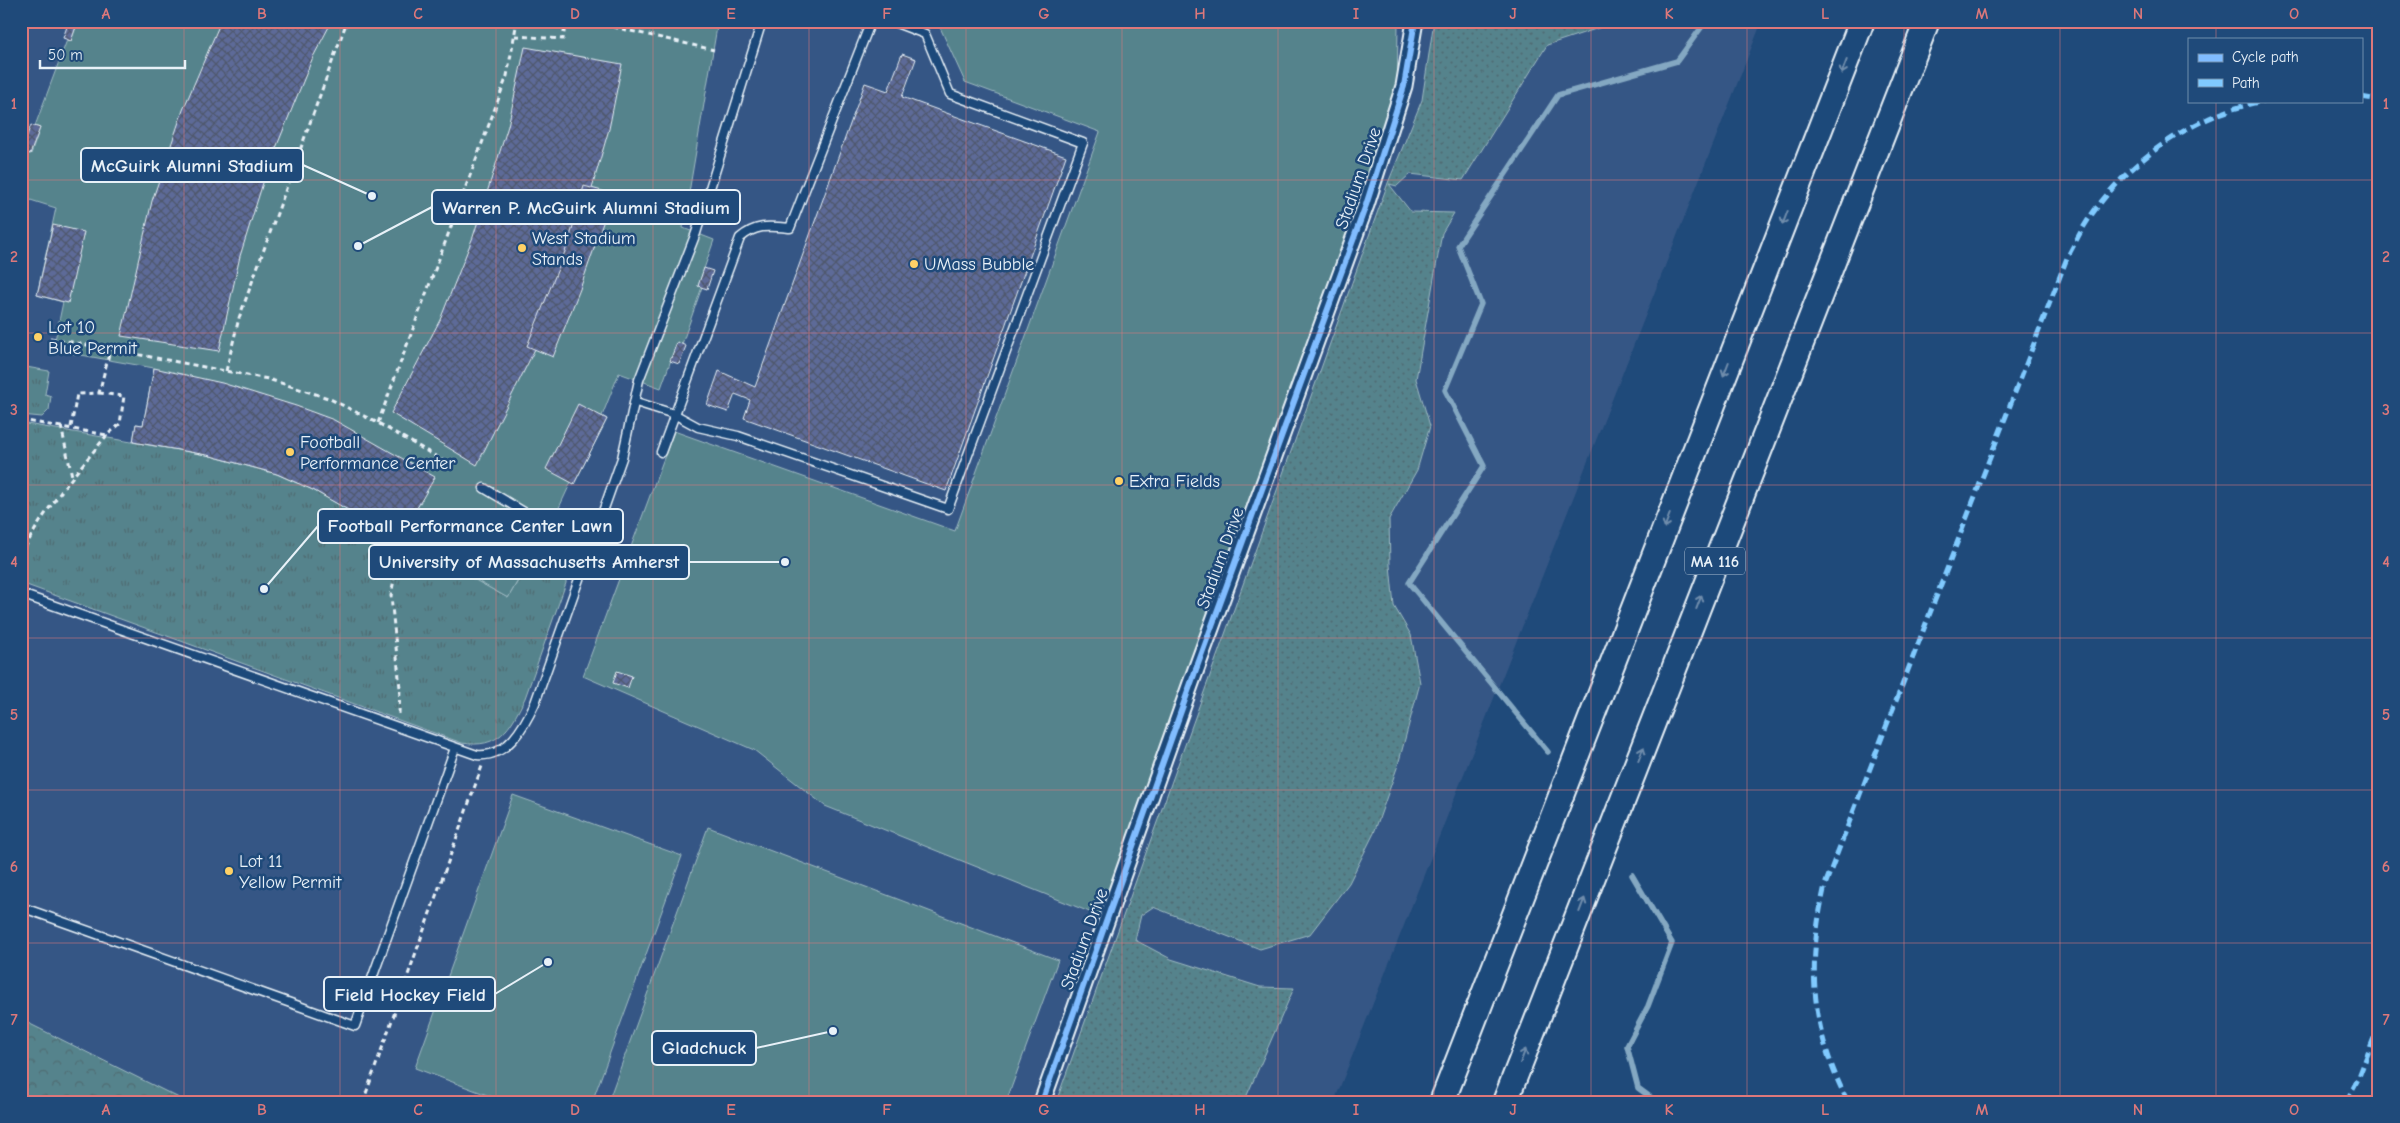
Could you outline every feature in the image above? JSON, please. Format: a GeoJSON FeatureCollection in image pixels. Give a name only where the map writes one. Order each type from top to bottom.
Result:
{"type":"FeatureCollection","features":[{"type":"Feature","properties":{"kind":"main road"},"geometry":{"type":"LineString","coordinates":[[1442,1102],[1862,21]]}},
{"type":"Feature","properties":{"kind":"main road","name":"MA 116"},"geometry":{"type":"LineString","coordinates":[[1506,1102],[1927,21]]}},
{"type":"Feature","properties":{"kind":"street","name":"Stadium Drive"},"geometry":{"type":"LineString","coordinates":[[1042,1102],[1194,673],[1366,205],[1404,86],[1415,21]]}},
{"type":"Feature","properties":{"kind":"lane"},"geometry":{"type":"LineString","coordinates":[[21,594],[455,748],[485,756],[506,746],[525,724],[534,704],[622,458],[636,402],[639,380],[696,233],[762,21]]}},
{"type":"Feature","properties":{"kind":"lane"},"geometry":{"type":"LineString","coordinates":[[661,452],[740,238],[751,229],[771,226],[790,228],[871,21]]}},
{"type":"Feature","properties":{"kind":"lane"},"geometry":{"type":"LineString","coordinates":[[636,402],[674,414],[698,427],[738,436],[948,509],[1084,142],[950,94],[926,34],[891,21]]}},
{"type":"Feature","properties":{"kind":"lane"},"geometry":{"type":"LineString","coordinates":[[484,488],[549,527],[590,544]]}},
{"type":"Feature","properties":{"kind":"lane"},"geometry":{"type":"LineString","coordinates":[[21,907],[355,1026],[455,748]]}},
{"type":"Feature","properties":{"kind":"path"},"geometry":{"type":"LineString","coordinates":[[226,371],[238,318],[347,21]]}},
{"type":"Feature","properties":{"kind":"path"},"geometry":{"type":"LineString","coordinates":[[378,424],[507,76],[517,21]]}},
{"type":"Feature","properties":{"kind":"path"},"geometry":{"type":"LineString","coordinates":[[514,36],[562,39],[565,26],[571,21]]}},
{"type":"Feature","properties":{"kind":"path"},"geometry":{"type":"LineString","coordinates":[[587,21],[714,50]]}},
{"type":"Feature","properties":{"kind":"path"},"geometry":{"type":"LineString","coordinates":[[50,338],[268,379],[328,398],[444,461]]}},
{"type":"Feature","properties":{"kind":"path"},"geometry":{"type":"LineString","coordinates":[[99,393],[110,350]]}},
{"type":"Feature","properties":{"kind":"path"},"geometry":{"type":"LineString","coordinates":[[21,556],[33,532],[73,477],[107,435],[120,424],[124,396],[99,393],[77,394],[71,427]]}},
{"type":"Feature","properties":{"kind":"path"},"geometry":{"type":"LineString","coordinates":[[21,420],[71,427],[107,435]]}},
{"type":"Feature","properties":{"kind":"path"},"geometry":{"type":"LineString","coordinates":[[61,426],[73,477]]}},
{"type":"Feature","properties":{"kind":"path"},"geometry":{"type":"LineString","coordinates":[[398,728],[400,688],[392,590],[395,572],[408,544]]}},
{"type":"Feature","properties":{"kind":"path"},"geometry":{"type":"LineString","coordinates":[[363,1102],[485,756]]}},
{"type":"Feature","properties":{"kind":"shaded area"},"geometry":{"type":"Polygon","coordinates":[[[21,21],[1762,21],[1334,1102],[21,1102],[21,21]]]}},
{"type":"Feature","properties":{"kind":"green space"},"geometry":{"type":"Polygon","coordinates":[[[78,21],[718,21],[683,228],[714,240],[698,286],[702,287],[682,344],[677,343],[661,388],[619,373],[602,416],[607,419],[574,484],[571,482],[557,512],[508,598],[313,490],[277,474],[207,455],[133,442],[136,424],[143,425],[154,368],[53,350],[63,302],[37,295],[56,208],[21,197],[21,166],[26,153],[31,154],[40,128],[35,126],[67,40],[71,41],[78,21]]]}},
{"type":"Feature","properties":{"kind":"green space","name":"Extra Fields"},"geometry":{"type":"Polygon","coordinates":[[[935,21],[1398,21],[1397,108],[1107,919],[825,806],[754,750],[583,676],[674,431],[955,531],[1100,132],[965,82],[938,23],[935,21]]]}},
{"type":"Feature","properties":{"kind":"green space"},"geometry":{"type":"Polygon","coordinates":[[[1434,21],[1620,21],[1547,45],[1463,180],[1410,174],[1397,186],[1389,184],[1411,212],[1454,213],[1442,233],[1416,379],[1430,426],[1417,470],[1389,519],[1390,565],[1394,606],[1411,635],[1420,683],[1398,765],[1374,833],[1349,883],[1310,934],[1260,949],[1153,907],[1141,915],[1135,940],[1171,959],[1260,987],[1294,988],[1244,1102],[1056,1102],[1388,183],[1422,100],[1434,21]]]}},
{"type":"Feature","properties":{"kind":"green space"},"geometry":{"type":"Polygon","coordinates":[[[21,362],[26,362],[26,367],[49,371],[45,394],[51,396],[49,410],[42,417],[21,415],[21,362]]]}},
{"type":"Feature","properties":{"kind":"green space"},"geometry":{"type":"Polygon","coordinates":[[[21,423],[207,455],[277,474],[313,490],[508,598],[543,538],[558,551],[565,569],[566,583],[525,698],[514,719],[502,734],[494,740],[475,744],[462,743],[21,583],[21,423]]]}},
{"type":"Feature","properties":{"kind":"green space"},"geometry":{"type":"Polygon","coordinates":[[[513,795],[682,856],[592,1102],[506,1102],[415,1068],[513,795]]]}},
{"type":"Feature","properties":{"kind":"green space"},"geometry":{"type":"Polygon","coordinates":[[[708,827],[1058,960],[1006,1102],[608,1102],[708,827]]]}},
{"type":"Feature","properties":{"kind":"green space"},"geometry":{"type":"Polygon","coordinates":[[[22,1020],[187,1102],[21,1102],[22,1020]]]}},
{"type":"Feature","properties":{"kind":"building"},"geometry":{"type":"Polygon","coordinates":[[[69,21],[78,21],[71,41],[63,38],[69,21]]]}},
{"type":"Feature","properties":{"kind":"building"},"geometry":{"type":"Polygon","coordinates":[[[221,21],[332,21],[313,57],[267,170],[240,256],[219,351],[121,336],[152,201],[183,110],[221,21]]]}},
{"type":"Feature","properties":{"kind":"building","name":"West Stadium Stands"},"geometry":{"type":"Polygon","coordinates":[[[525,47],[622,64],[609,129],[571,260],[535,349],[477,465],[391,413],[440,320],[473,237],[508,126],[525,47]]]}},
{"type":"Feature","properties":{"kind":"building","name":"UMass Bubble"},"geometry":{"type":"Polygon","coordinates":[[[902,54],[916,59],[902,97],[1066,156],[946,491],[744,418],[750,400],[735,394],[728,412],[707,405],[719,371],[755,387],[865,83],[888,91],[902,54]]]}},
{"type":"Feature","properties":{"kind":"building"},"geometry":{"type":"Polygon","coordinates":[[[31,125],[40,128],[30,154],[21,151],[31,125]]]}},
{"type":"Feature","properties":{"kind":"building"},"geometry":{"type":"Polygon","coordinates":[[[584,186],[613,194],[580,289],[553,357],[527,346],[568,244],[584,186]]]}},
{"type":"Feature","properties":{"kind":"building"},"geometry":{"type":"Polygon","coordinates":[[[53,225],[84,232],[68,303],[37,295],[53,225]]]}},
{"type":"Feature","properties":{"kind":"building"},"geometry":{"type":"Polygon","coordinates":[[[704,268],[713,271],[707,289],[698,286],[704,268]]]}},
{"type":"Feature","properties":{"kind":"building"},"geometry":{"type":"Polygon","coordinates":[[[677,342],[686,346],[679,364],[670,361],[677,342]]]}},
{"type":"Feature","properties":{"kind":"building","name":"Football Performance Center"},"geometry":{"type":"Polygon","coordinates":[[[154,368],[222,383],[334,420],[435,477],[399,539],[313,490],[277,474],[207,455],[133,442],[136,424],[143,425],[154,368]]]}},
{"type":"Feature","properties":{"kind":"building"},"geometry":{"type":"Polygon","coordinates":[[[578,404],[607,419],[574,484],[546,469],[578,404]]]}},
{"type":"Feature","properties":{"kind":"building"},"geometry":{"type":"Polygon","coordinates":[[[617,671],[632,676],[628,688],[613,683],[617,671]]]}},
{"type":"Feature","properties":{"kind":"waterway"},"geometry":{"type":"LineString","coordinates":[[1548,752],[1409,583],[1484,466],[1445,390],[1481,304],[1458,246],[1558,95],[1677,61],[1706,21]]}},
{"type":"Feature","properties":{"kind":"waterway"},"geometry":{"type":"LineString","coordinates":[[1632,875],[1672,943],[1648,1006],[1627,1046],[1638,1088],[1657,1102]]}},
{"type":"Feature","properties":{"kind":"marked path"},"geometry":{"type":"LineString","coordinates":[[2362,97],[2379,100]]}},
{"type":"Feature","properties":{"kind":"marked path"},"geometry":{"type":"LineString","coordinates":[[1848,1102],[1835,1075],[1826,1048],[1815,996],[1816,942],[1825,885],[2067,258],[2092,214],[2108,194],[2146,157],[2167,141],[2214,116],[2238,107],[2260,102]]}},
{"type":"Feature","properties":{"kind":"marked path"},"geometry":{"type":"LineString","coordinates":[[2346,1102],[2358,1079],[2379,1025]]}},
{"type":"Feature","properties":{"kind":"cycle path"},"geometry":{"type":"LineString","coordinates":[[1042,1102],[1191,683],[1366,205],[1404,86],[1415,21]]}},
{"type":"Feature","properties":{"kind":"place","name":"McGuirk Alumni Stadium"},"geometry":{"type":"Point","coordinates":[372,196]}},
{"type":"Feature","properties":{"kind":"place","name":"Warren P. McGuirk Alumni Stadium"},"geometry":{"type":"Point","coordinates":[358,246]}},
{"type":"Feature","properties":{"kind":"place","name":"West Stadium Stands"},"geometry":{"type":"Point","coordinates":[522,248]}},
{"type":"Feature","properties":{"kind":"place","name":"UMass Bubble"},"geometry":{"type":"Point","coordinates":[914,264]}},
{"type":"Feature","properties":{"kind":"place","name":"Lot 10 Blue Permit"},"geometry":{"type":"Point","coordinates":[38,337]}},
{"type":"Feature","properties":{"kind":"place","name":"Football Performance Center"},"geometry":{"type":"Point","coordinates":[290,452]}},
{"type":"Feature","properties":{"kind":"place","name":"Extra Fields"},"geometry":{"type":"Point","coordinates":[1119,481]}},
{"type":"Feature","properties":{"kind":"place","name":"University of Massachusetts Amherst"},"geometry":{"type":"Point","coordinates":[785,562]}},
{"type":"Feature","properties":{"kind":"place","name":"Football Performance Center Lawn"},"geometry":{"type":"Point","coordinates":[264,589]}},
{"type":"Feature","properties":{"kind":"place","name":"Lot 11 Yellow Permit"},"geometry":{"type":"Point","coordinates":[229,871]}},
{"type":"Feature","properties":{"kind":"place","name":"Field Hockey Field"},"geometry":{"type":"Point","coordinates":[548,962]}},
{"type":"Feature","properties":{"kind":"place","name":"Gladchuck"},"geometry":{"type":"Point","coordinates":[833,1031]}}]}
